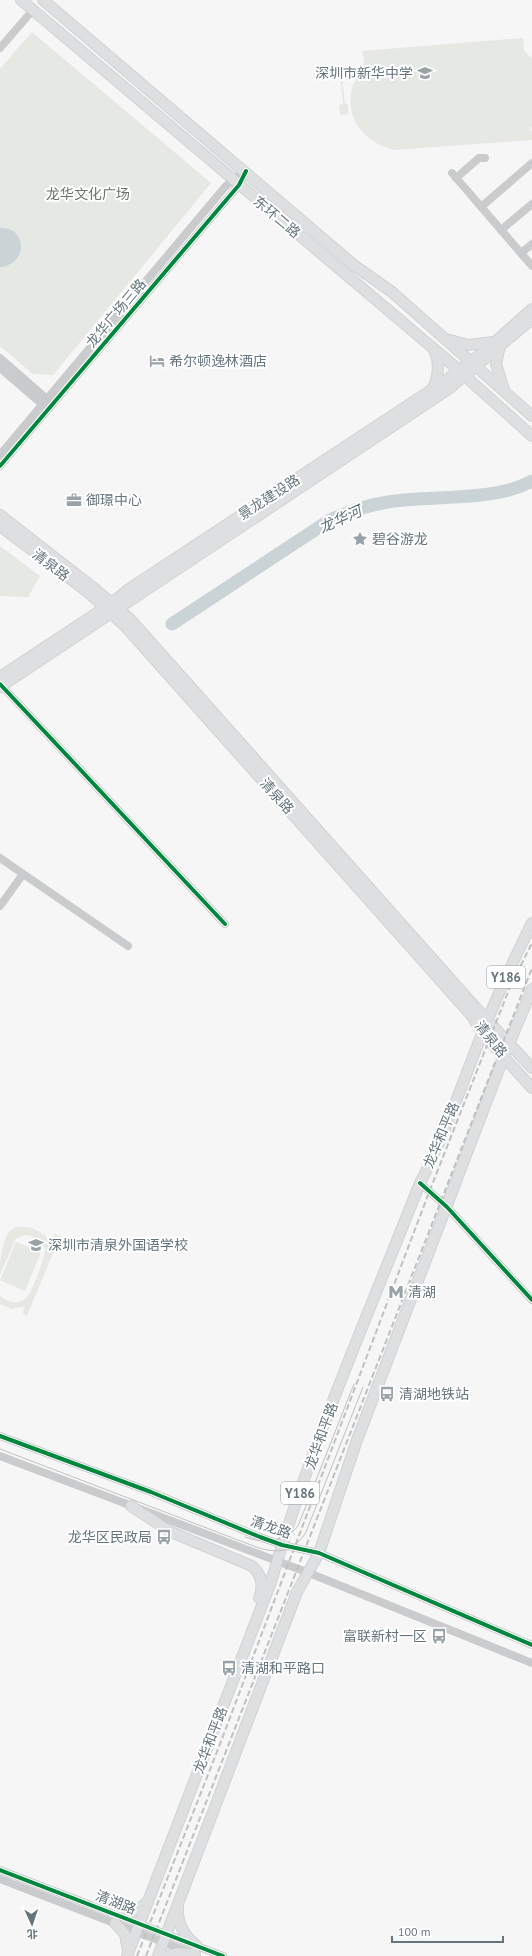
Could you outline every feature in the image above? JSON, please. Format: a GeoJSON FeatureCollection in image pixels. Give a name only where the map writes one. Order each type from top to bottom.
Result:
{"type":"FeatureCollection","features":[{"type":"Feature","properties":{"kind":"main road","name":"东环二路"},"geometry":{"type":"LineString","coordinates":[[21,0],[434,350],[532,436]]}},
{"type":"Feature","properties":{"kind":"main road","name":"东环二路"},"geometry":{"type":"LineString","coordinates":[[43,0],[246,171],[355,266],[392,292],[532,416]]}},
{"type":"Feature","properties":{"kind":"main road","name":"景龙建设路"},"geometry":{"type":"LineString","coordinates":[[498,344],[532,309]]}},
{"type":"Feature","properties":{"kind":"main road","name":"景龙建设路"},"geometry":{"type":"LineString","coordinates":[[111,608],[129,589],[432,389],[461,374],[532,319]]}},
{"type":"Feature","properties":{"kind":"main road"},"geometry":{"type":"LineString","coordinates":[[444,337],[468,345],[498,344],[496,364],[504,392]]}},
{"type":"Feature","properties":{"kind":"main road"},"geometry":{"type":"LineString","coordinates":[[432,389],[438,371],[438,359],[434,350]]}},
{"type":"Feature","properties":{"kind":"main road","name":"景龙建设路"},"geometry":{"type":"LineString","coordinates":[[0,683],[111,608],[444,393],[461,374]]}},
{"type":"Feature","properties":{"kind":"main road","name":"清泉路"},"geometry":{"type":"LineString","coordinates":[[0,515],[111,608],[129,631],[467,1010],[482,1033],[532,1088]]}},
{"type":"Feature","properties":{"kind":"main road","name":"清泉路"},"geometry":{"type":"LineString","coordinates":[[0,526],[89,593],[130,619],[532,1068]]}},
{"type":"Feature","properties":{"kind":"main road","name":"龙华和平路"},"geometry":{"type":"LineString","coordinates":[[127,1955],[253,1629],[326,1420],[420,1183],[438,1149],[482,1033],[532,923]]}},
{"type":"Feature","properties":{"kind":"main road","name":"龙华和平路"},"geometry":{"type":"LineString","coordinates":[[158,1956],[297,1592],[319,1553],[357,1440],[504,1056],[532,989]]}},
{"type":"Feature","properties":{"kind":"main road"},"geometry":{"type":"LineString","coordinates":[[131,1506],[171,1532],[244,1561],[257,1571],[261,1579],[262,1589],[254,1615],[253,1629]]}},
{"type":"Feature","properties":{"kind":"main road"},"geometry":{"type":"LineString","coordinates":[[113,1913],[130,1913],[143,1906],[148,1901]]}},
{"type":"Feature","properties":{"kind":"main road"},"geometry":{"type":"LineString","coordinates":[[179,1902],[178,1919],[180,1926],[197,1952]]}},
{"type":"Feature","properties":{"kind":"main road"},"geometry":{"type":"LineString","coordinates":[[115,1923],[125,1934],[128,1948],[127,1955]]}},
{"type":"Feature","properties":{"kind":"main road"},"geometry":{"type":"LineString","coordinates":[[166,1956],[178,1953],[197,1952]]}},
{"type":"Feature","properties":{"kind":"street"},"geometry":{"type":"LineString","coordinates":[[0,48],[33,10]]}},
{"type":"Feature","properties":{"kind":"street"},"geometry":{"type":"LineString","coordinates":[[485,158],[479,158],[454,175],[532,266]]}},
{"type":"Feature","properties":{"kind":"street"},"geometry":{"type":"LineString","coordinates":[[481,207],[532,163]]}},
{"type":"Feature","properties":{"kind":"street","name":"龙华广场三路"},"geometry":{"type":"LineString","coordinates":[[0,454],[246,171]]}},
{"type":"Feature","properties":{"kind":"street","name":"龙华广场三路"},"geometry":{"type":"LineString","coordinates":[[0,466],[51,407],[236,182]]}},
{"type":"Feature","properties":{"kind":"street"},"geometry":{"type":"LineString","coordinates":[[501,230],[532,204]]}},
{"type":"Feature","properties":{"kind":"street"},"geometry":{"type":"LineString","coordinates":[[521,253],[532,244]]}},
{"type":"Feature","properties":{"kind":"street"},"geometry":{"type":"LineString","coordinates":[[0,358],[45,402]]}},
{"type":"Feature","properties":{"kind":"street"},"geometry":{"type":"LineString","coordinates":[[0,368],[51,407]]}},
{"type":"Feature","properties":{"kind":"street"},"geometry":{"type":"LineString","coordinates":[[0,683],[225,924]]}},
{"type":"Feature","properties":{"kind":"street"},"geometry":{"type":"LineString","coordinates":[[0,858],[128,946]]}},
{"type":"Feature","properties":{"kind":"street"},"geometry":{"type":"LineString","coordinates":[[0,906],[23,874]]}},
{"type":"Feature","properties":{"kind":"street"},"geometry":{"type":"LineString","coordinates":[[420,1183],[447,1207],[532,1300]]}},
{"type":"Feature","properties":{"kind":"street","name":"清龙路"},"geometry":{"type":"LineString","coordinates":[[0,1436],[151,1492],[282,1544],[319,1553],[532,1645]]}},
{"type":"Feature","properties":{"kind":"street"},"geometry":{"type":"LineString","coordinates":[[0,1456],[276,1562],[309,1573],[532,1662]]}},
{"type":"Feature","properties":{"kind":"street","name":"清湖路"},"geometry":{"type":"LineString","coordinates":[[0,1870],[113,1913],[138,1927],[197,1952],[223,1956]]}},
{"type":"Feature","properties":{"kind":"street","name":"清湖路"},"geometry":{"type":"LineString","coordinates":[[0,1879],[115,1923],[138,1927]]}},
{"type":"Feature","properties":{"kind":"green space","name":"龙华文化广场"},"geometry":{"type":"Polygon","coordinates":[[[32,32],[211,183],[53,375],[33,374],[0,346],[0,69],[32,32]]]}},
{"type":"Feature","properties":{"kind":"green space","name":"深圳市新华中学"},"geometry":{"type":"Polygon","coordinates":[[[523,38],[524,51],[532,58],[532,127],[529,130],[532,131],[532,140],[395,150],[375,142],[367,136],[360,129],[355,120],[352,111],[352,89],[364,65],[362,51],[523,38]]]}},
{"type":"Feature","properties":{"kind":"green space"},"geometry":{"type":"Polygon","coordinates":[[[339,66],[341,66],[345,104],[348,104],[348,114],[340,115],[339,105],[343,104],[339,66]]]}},
{"type":"Feature","properties":{"kind":"green space"},"geometry":{"type":"Polygon","coordinates":[[[0,546],[40,576],[28,597],[0,596],[0,546]]]}},
{"type":"Feature","properties":{"kind":"green space"},"geometry":{"type":"Polygon","coordinates":[[[27,1227],[42,1233],[51,1245],[55,1234],[60,1236],[27,1316],[22,1314],[25,1306],[12,1309],[0,1304],[0,1295],[6,1300],[13,1302],[24,1300],[27,1297],[35,1281],[45,1253],[43,1244],[30,1235],[23,1236],[15,1240],[0,1275],[0,1264],[6,1237],[14,1228],[27,1227]]]}},
{"type":"Feature","properties":{"kind":"green space"},"geometry":{"type":"Polygon","coordinates":[[[16,1242],[41,1252],[25,1291],[0,1280],[16,1242]]]}},
{"type":"Feature","properties":{"kind":"shaded area"},"geometry":{"type":"Polygon","coordinates":[[[0,228],[9,229],[15,233],[19,238],[21,245],[17,259],[11,264],[2,267],[0,267],[0,228]]]}},
{"type":"Feature","properties":{"kind":"waterway","name":"龙华河"},"geometry":{"type":"LineString","coordinates":[[172,624],[330,520],[344,514],[388,502],[462,497],[500,492],[517,488],[532,481]]}},
{"type":"Feature","properties":{"kind":"tram line"},"geometry":{"type":"LineString","coordinates":[[245,1537],[266,1541],[273,1540],[287,1535],[298,1526],[354,1384]]}},
{"type":"Feature","properties":{"kind":"tram line"},"geometry":{"type":"LineString","coordinates":[[0,1449],[259,1548],[280,1551],[292,1547],[306,1532],[363,1387]]}},
{"type":"Feature","properties":{"kind":"railway"},"geometry":{"type":"LineString","coordinates":[[137,1956],[220,1744],[428,1195],[510,987],[532,943]]}},
{"type":"Feature","properties":{"kind":"railway"},"geometry":{"type":"LineString","coordinates":[[146,1956],[532,968]]}},
{"type":"Feature","properties":{"kind":"cycle path"},"geometry":{"type":"LineString","coordinates":[[0,466],[239,185],[246,171]]}},
{"type":"Feature","properties":{"kind":"cycle path"},"geometry":{"type":"LineString","coordinates":[[0,684],[225,924]]}},
{"type":"Feature","properties":{"kind":"cycle path"},"geometry":{"type":"LineString","coordinates":[[420,1183],[447,1207],[532,1300]]}},
{"type":"Feature","properties":{"kind":"cycle path"},"geometry":{"type":"LineString","coordinates":[[0,1436],[151,1492],[260,1537],[282,1545],[319,1553],[532,1645]]}},
{"type":"Feature","properties":{"kind":"cycle path"},"geometry":{"type":"LineString","coordinates":[[0,1870],[223,1956]]}},
{"type":"Feature","properties":{"kind":"place","name":"深圳市新华中学"},"geometry":{"type":"Point","coordinates":[425,73]}},
{"type":"Feature","properties":{"kind":"place","name":"希尔顿逸林酒店"},"geometry":{"type":"Point","coordinates":[157,361]}},
{"type":"Feature","properties":{"kind":"place","name":"御璟中心"},"geometry":{"type":"Point","coordinates":[74,500]}},
{"type":"Feature","properties":{"kind":"place","name":"碧谷游龙"},"geometry":{"type":"Point","coordinates":[360,539]}},
{"type":"Feature","properties":{"kind":"place","name":"深圳市清泉外国语学校"},"geometry":{"type":"Point","coordinates":[36,1245]}},
{"type":"Feature","properties":{"kind":"place","name":"清湖"},"geometry":{"type":"Point","coordinates":[396,1292]}},
{"type":"Feature","properties":{"kind":"place","name":"清湖地铁站"},"geometry":{"type":"Point","coordinates":[387,1394]}},
{"type":"Feature","properties":{"kind":"place","name":"龙华区民政局"},"geometry":{"type":"Point","coordinates":[164,1537]}},
{"type":"Feature","properties":{"kind":"place","name":"富联新村一区"},"geometry":{"type":"Point","coordinates":[439,1636]}},
{"type":"Feature","properties":{"kind":"place","name":"清湖和平路口"},"geometry":{"type":"Point","coordinates":[229,1668]}}]}
